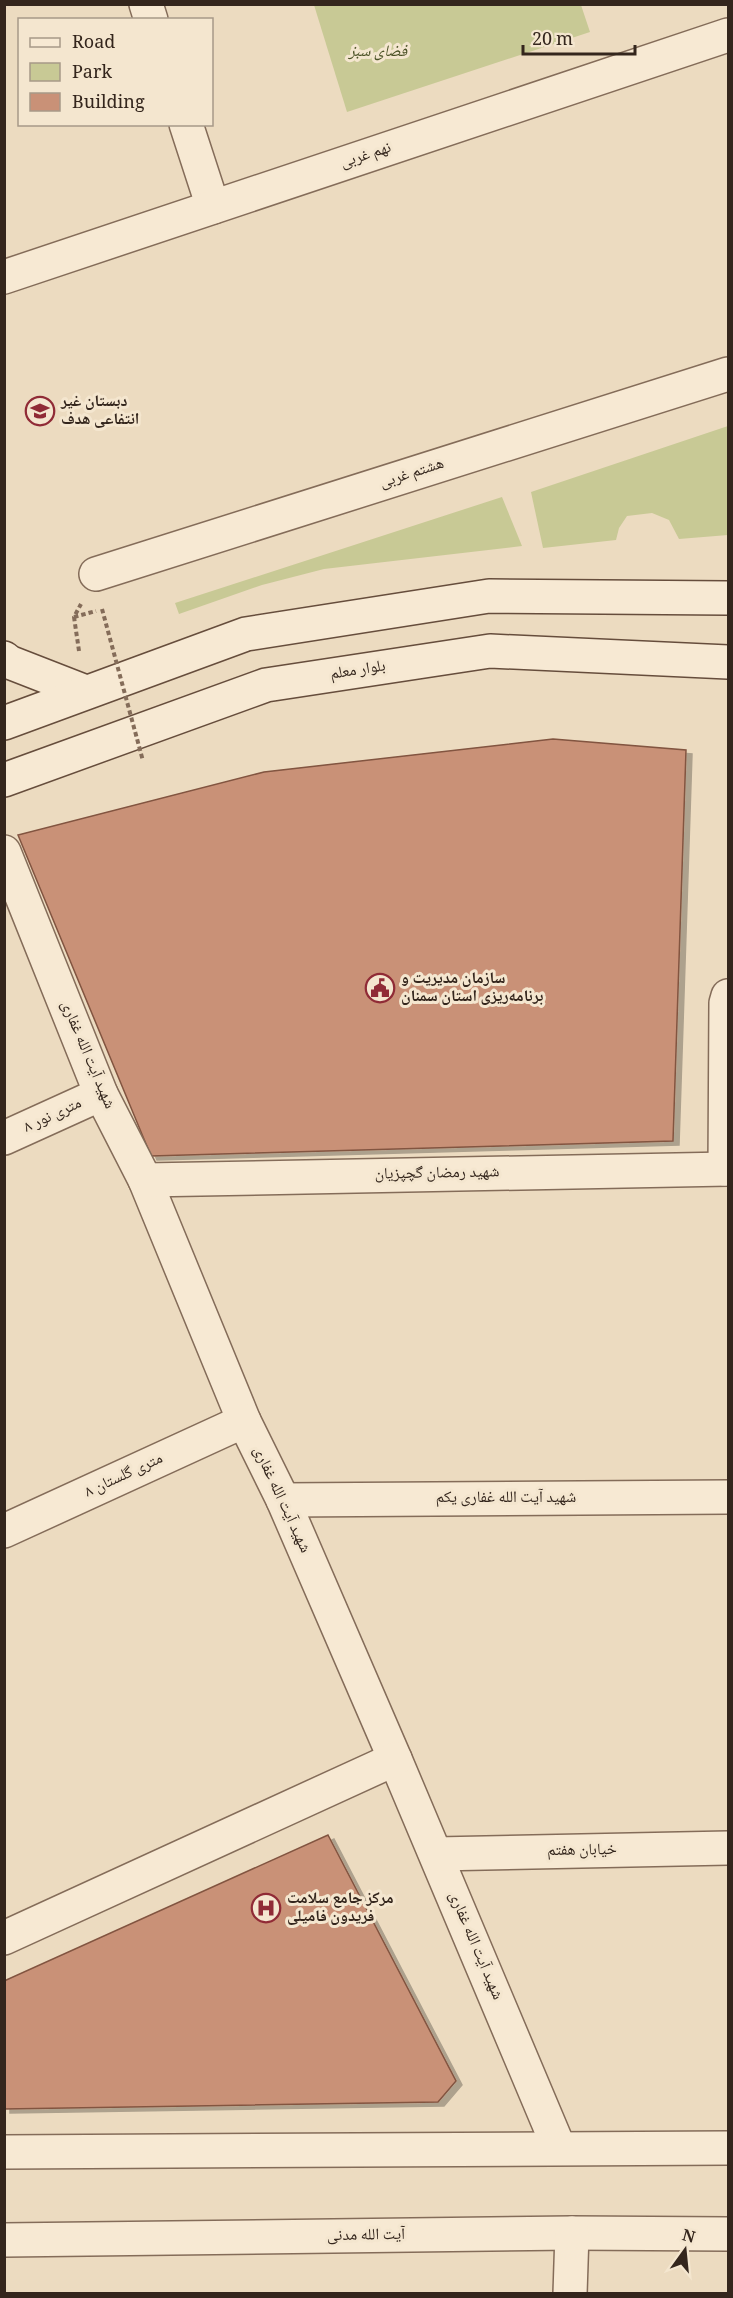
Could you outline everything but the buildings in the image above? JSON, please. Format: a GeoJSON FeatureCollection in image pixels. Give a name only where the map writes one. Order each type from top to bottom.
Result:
{"type":"FeatureCollection","features":[{"type":"Feature","properties":{"kind":"street","name":"نهم غربی"},"geometry":{"type":"LineString","coordinates":[[4,277],[729,35]]}},
{"type":"Feature","properties":{"kind":"street"},"geometry":{"type":"LineString","coordinates":[[187,126],[213,207]]}},
{"type":"Feature","properties":{"kind":"street","name":"هشتم غربی"},"geometry":{"type":"LineString","coordinates":[[96,574],[729,374]]}},
{"type":"Feature","properties":{"kind":"street"},"geometry":{"type":"LineString","coordinates":[[4,723],[246,634],[489,596],[729,598]]}},
{"type":"Feature","properties":{"kind":"street","name":"بلوار معلم"},"geometry":{"type":"LineString","coordinates":[[4,780],[266,685],[490,651],[729,662]]}},
{"type":"Feature","properties":{"kind":"street"},"geometry":{"type":"LineString","coordinates":[[4,658],[86,692]]}},
{"type":"Feature","properties":{"kind":"street","name":"شهید آیت الله غفاری"},"geometry":{"type":"LineString","coordinates":[[4,852],[101,1094],[145,1180],[244,1421],[283,1500],[436,1854],[559,2148]]}},
{"type":"Feature","properties":{"kind":"street"},"geometry":{"type":"LineString","coordinates":[[727,1168],[726,1003],[729,996]]}},
{"type":"Feature","properties":{"kind":"street","name":"۸ متری نور"},"geometry":{"type":"LineString","coordinates":[[4,1138],[101,1094]]}},
{"type":"Feature","properties":{"kind":"street","name":"شهید رمضان گچپزیان"},"geometry":{"type":"LineString","coordinates":[[145,1180],[727,1168]]}},
{"type":"Feature","properties":{"kind":"street","name":"۸ متری گلستان"},"geometry":{"type":"LineString","coordinates":[[4,1531],[244,1421]]}},
{"type":"Feature","properties":{"kind":"street","name":"شهید آیت الله غفاری یکم"},"geometry":{"type":"LineString","coordinates":[[283,1500],[729,1497]]}},
{"type":"Feature","properties":{"kind":"street"},"geometry":{"type":"LineString","coordinates":[[4,1938],[395,1759]]}},
{"type":"Feature","properties":{"kind":"street","name":"خیابان هفتم"},"geometry":{"type":"LineString","coordinates":[[436,1854],[729,1848]]}},
{"type":"Feature","properties":{"kind":"street"},"geometry":{"type":"LineString","coordinates":[[4,2152],[729,2148]]}},
{"type":"Feature","properties":{"kind":"street"},"geometry":{"type":"LineString","coordinates":[[570,2294],[572,2233]]}},
{"type":"Feature","properties":{"kind":"street","name":"آیت الله مدنی"},"geometry":{"type":"LineString","coordinates":[[4,2240],[572,2233],[729,2234]]}},
{"type":"Feature","properties":{"kind":"path"},"geometry":{"type":"LineString","coordinates":[[74,617],[102,609],[144,761]]}},
{"type":"Feature","properties":{"kind":"green space","name":"فضای سبز"},"geometry":{"type":"Polygon","coordinates":[[[314,5],[581,5],[590,32],[347,112],[314,5]]]}},
{"type":"Feature","properties":{"kind":"green space"},"geometry":{"type":"Polygon","coordinates":[[[728,426],[728,535],[679,539],[669,520],[652,513],[627,516],[619,528],[616,540],[543,548],[531,492],[728,426]]]}},
{"type":"Feature","properties":{"kind":"green space"},"geometry":{"type":"Polygon","coordinates":[[[502,497],[522,546],[324,569],[262,585],[179,614],[175,603],[502,497]]]}},
{"type":"Feature","properties":{"kind":"place","name":"دبستان غیر انتفاعی هدف"},"geometry":{"type":"Point","coordinates":[40,411]}},
{"type":"Feature","properties":{"kind":"place","name":"سازمان مدیریت و برنامه‌ریزی استان سمنان"},"geometry":{"type":"Point","coordinates":[380,988]}},
{"type":"Feature","properties":{"kind":"place","name":"مرکز جامع سلامت فریدون فامیلی"},"geometry":{"type":"Point","coordinates":[266,1908]}}]}
